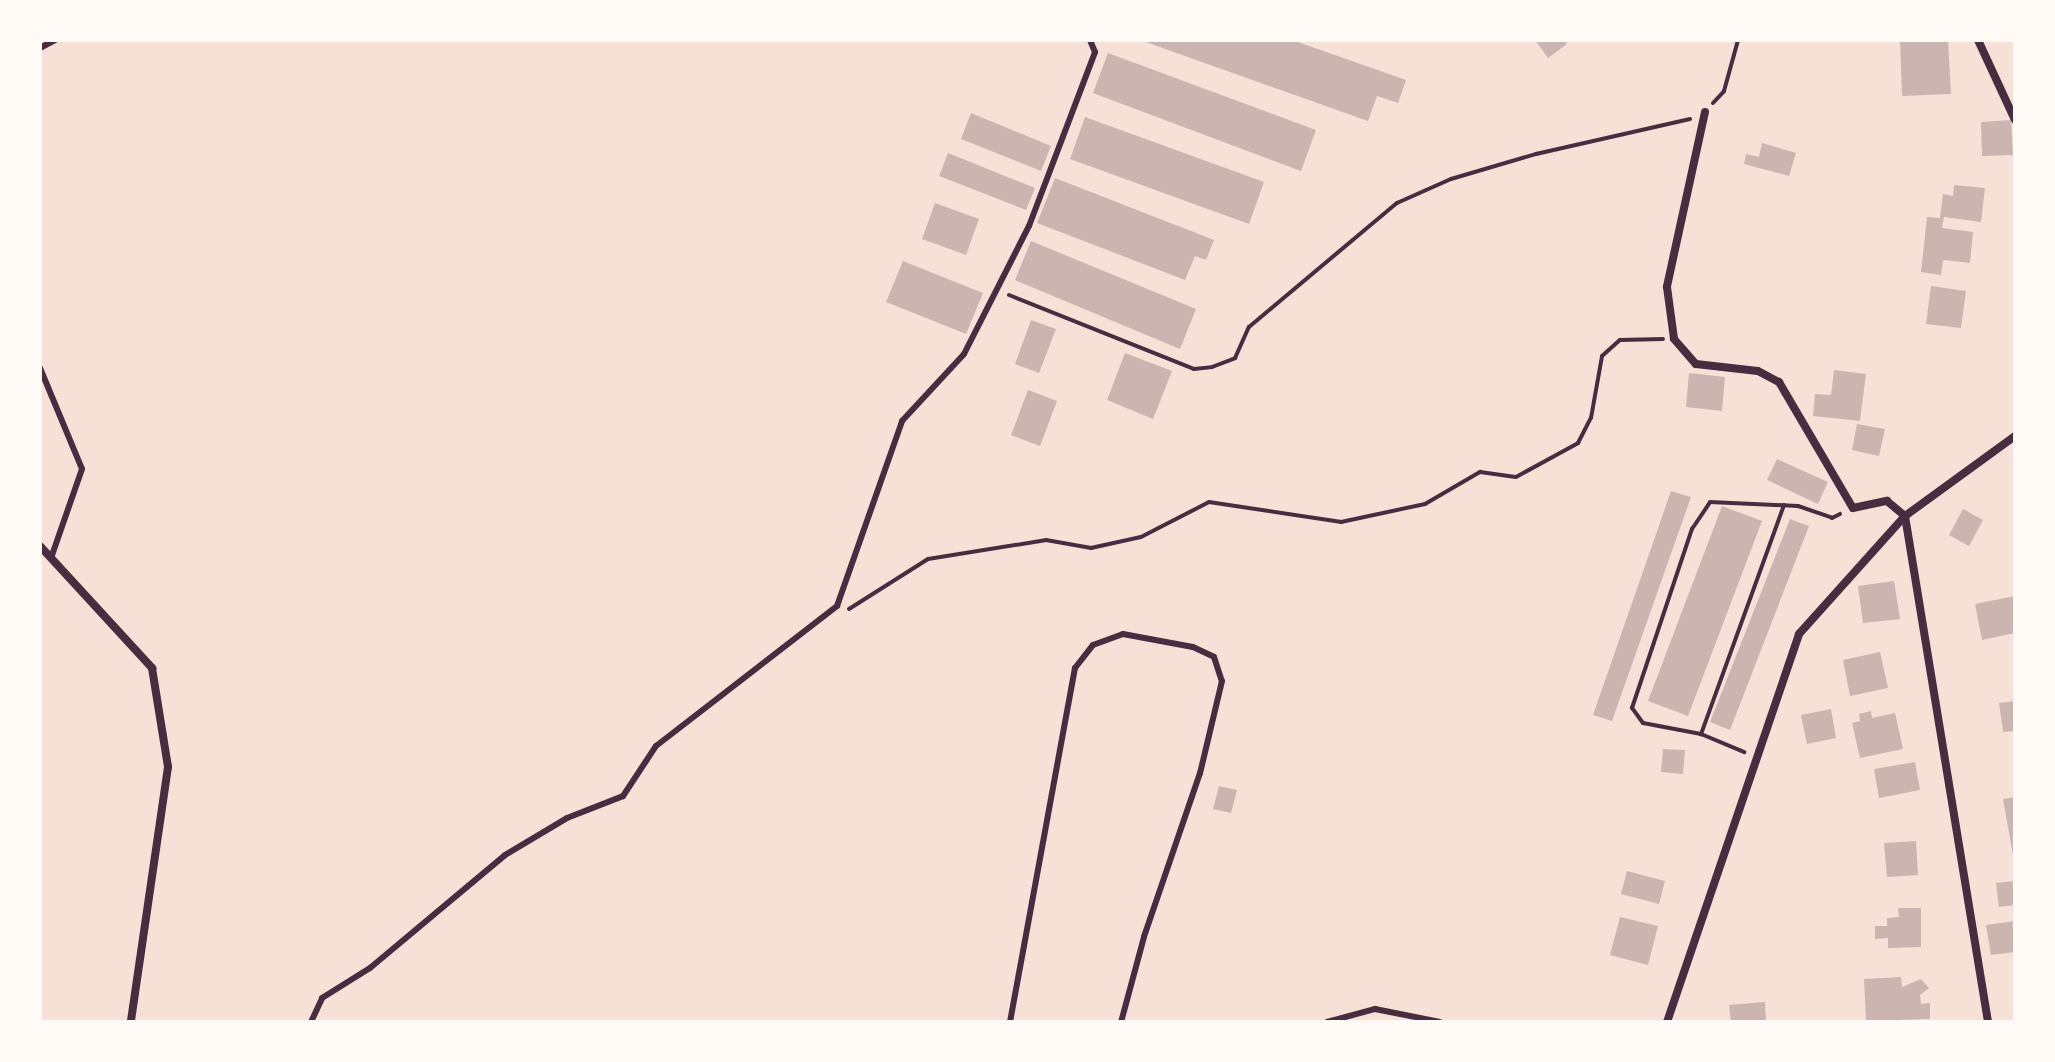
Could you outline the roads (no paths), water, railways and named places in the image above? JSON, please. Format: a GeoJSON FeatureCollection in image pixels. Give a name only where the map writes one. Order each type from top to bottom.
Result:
{"type":"FeatureCollection","features":[{"type":"Feature","properties":{"kind":"street"},"geometry":{"type":"LineString","coordinates":[[1978,40],[2015,120]]}},
{"type":"Feature","properties":{"kind":"street"},"geometry":{"type":"LineString","coordinates":[[1705,112],[1667,287],[1674,339],[1696,364],[1758,371],[1779,382],[1853,508],[1887,501],[1905,516],[1988,1022]]}},
{"type":"Feature","properties":{"kind":"street"},"geometry":{"type":"LineString","coordinates":[[1667,1022],[1799,634],[1905,516],[2015,436]]}},
{"type":"Feature","properties":{"kind":"street"},"geometry":{"type":"LineString","coordinates":[[40,546],[52,555],[152,668],[168,767],[131,1022]]}},
{"type":"Feature","properties":{"kind":"lane"},"geometry":{"type":"LineString","coordinates":[[40,48],[55,40]]}},
{"type":"Feature","properties":{"kind":"lane"},"geometry":{"type":"LineString","coordinates":[[311,1022],[322,998],[370,968],[505,855],[567,818],[623,796],[656,746],[837,606],[902,421],[964,354],[1029,226],[1095,52],[1090,40]]}},
{"type":"Feature","properties":{"kind":"lane"},"geometry":{"type":"LineString","coordinates":[[40,368],[82,469],[52,555]]}},
{"type":"Feature","properties":{"kind":"lane"},"geometry":{"type":"LineString","coordinates":[[1010,1022],[1075,668],[1093,645],[1123,634],[1193,647],[1214,657],[1222,681],[1200,773],[1144,937],[1121,1022]]}},
{"type":"Feature","properties":{"kind":"lane"},"geometry":{"type":"LineString","coordinates":[[1327,1022],[1375,1009],[1440,1022]]}}]}
